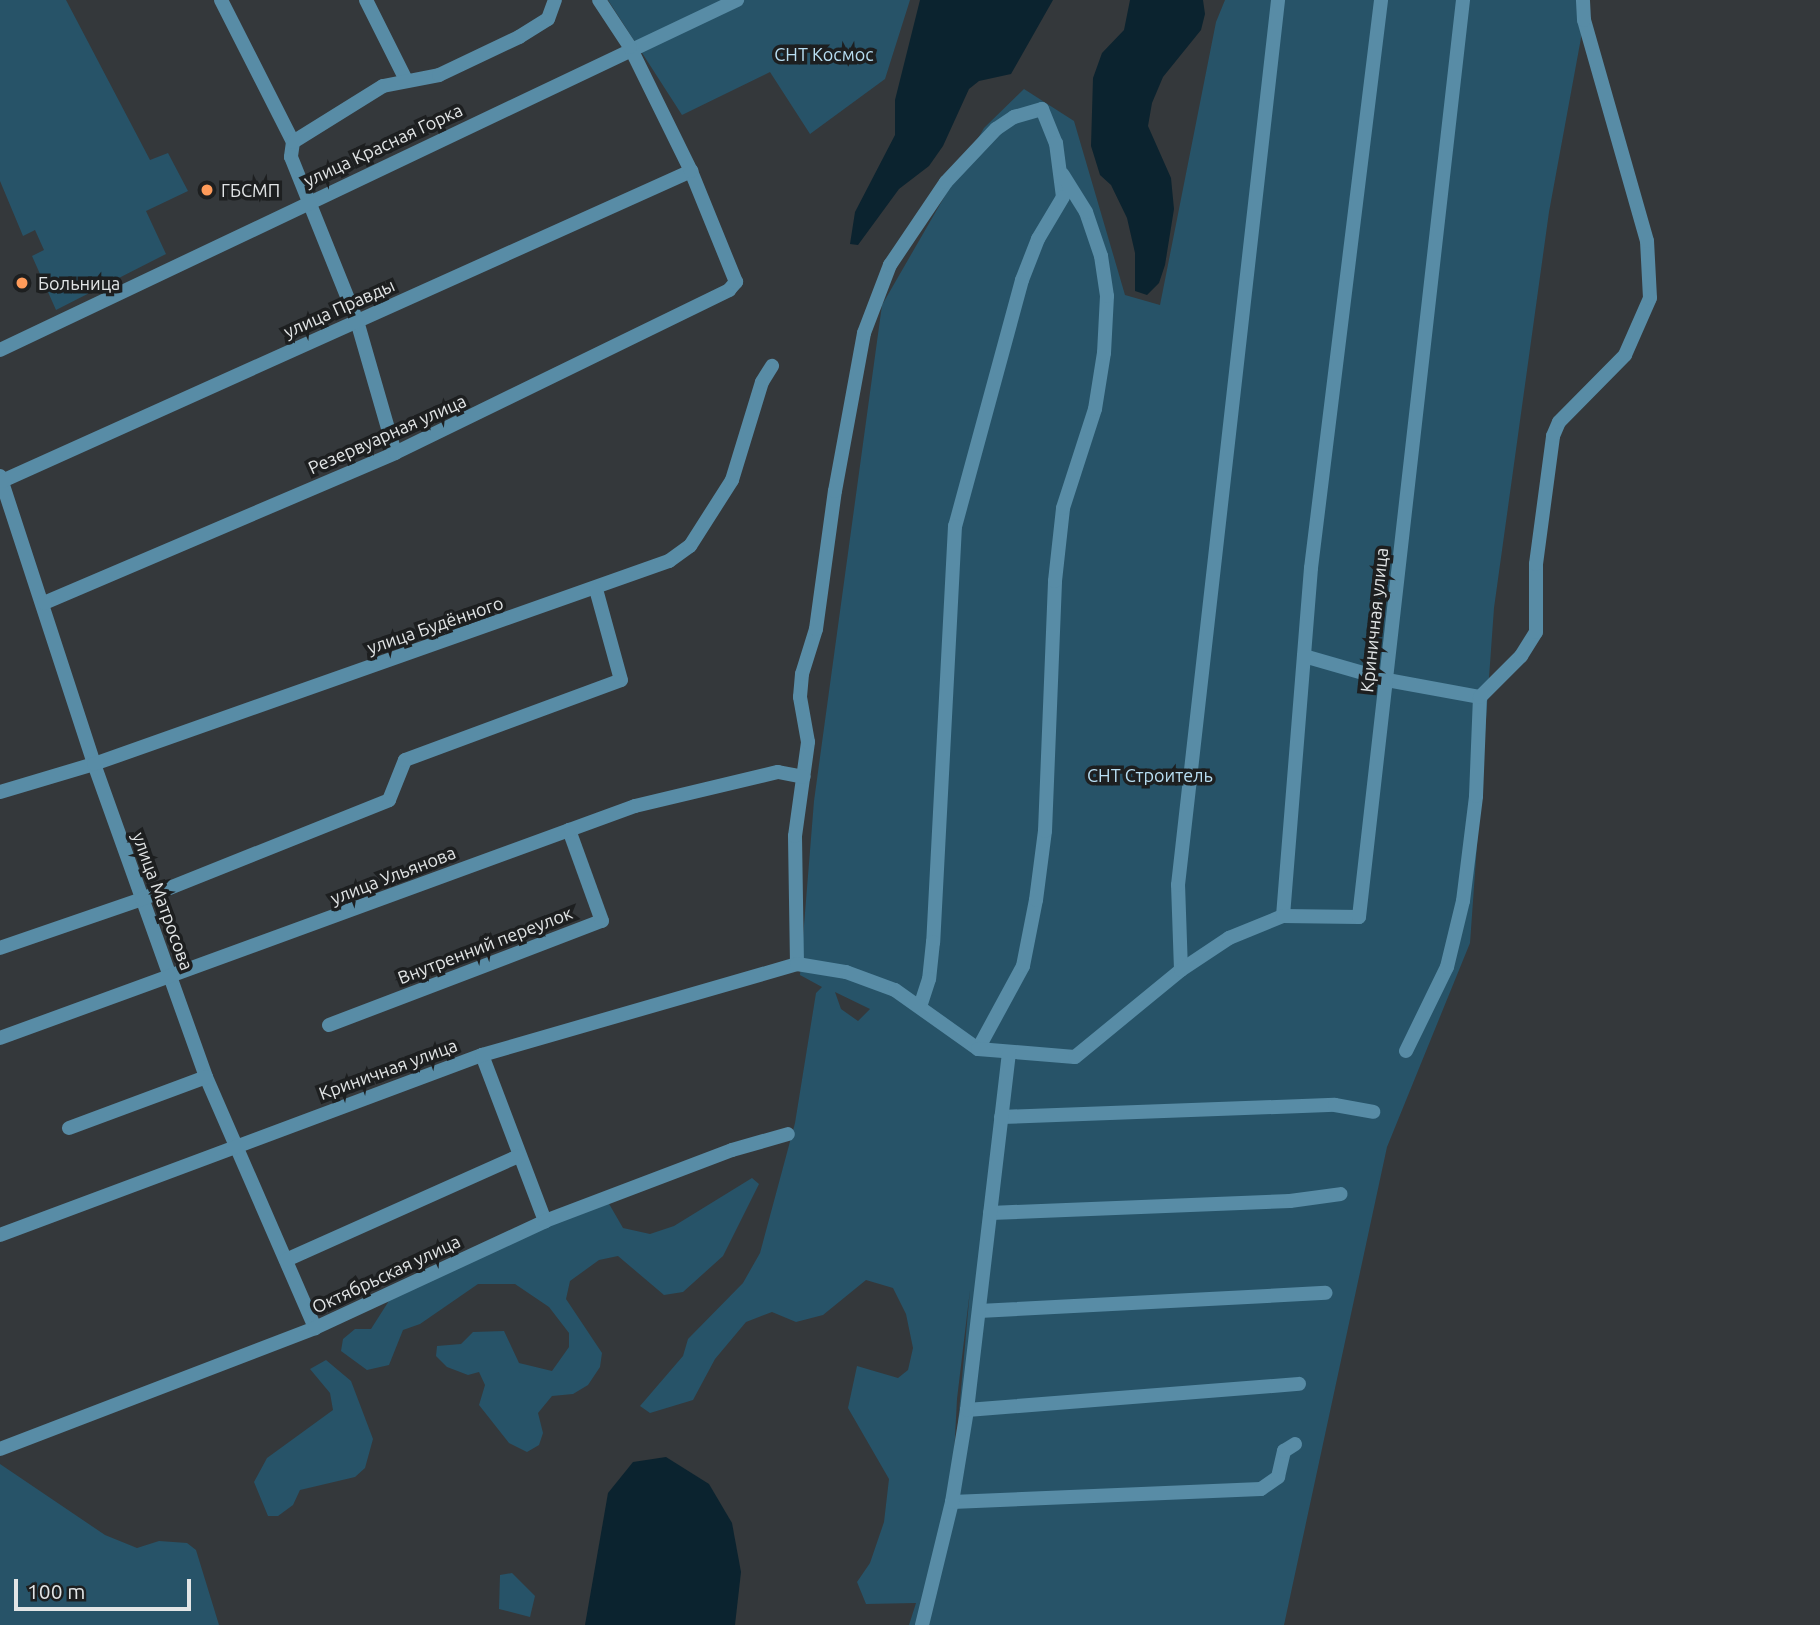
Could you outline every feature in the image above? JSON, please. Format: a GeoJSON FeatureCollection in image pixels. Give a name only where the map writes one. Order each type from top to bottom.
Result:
{"type":"FeatureCollection","features":[{"type":"Feature","properties":{"kind":"street"},"geometry":{"type":"LineString","coordinates":[[221,0],[293,142],[291,158],[312,200],[357,321],[395,453]]}},
{"type":"Feature","properties":{"kind":"street"},"geometry":{"type":"LineString","coordinates":[[366,0],[406,80]]}},
{"type":"Feature","properties":{"kind":"street"},"geometry":{"type":"LineString","coordinates":[[293,142],[383,86],[439,75],[519,37],[548,19],[555,0]]}},
{"type":"Feature","properties":{"kind":"street"},"geometry":{"type":"LineString","coordinates":[[599,0],[630,47],[691,171]]}},
{"type":"Feature","properties":{"kind":"street","name":"улица Красная Горка"},"geometry":{"type":"LineString","coordinates":[[0,350],[630,47],[737,0]]}},
{"type":"Feature","properties":{"kind":"street"},"geometry":{"type":"LineString","coordinates":[[1181,970],[1178,885],[1278,0]]}},
{"type":"Feature","properties":{"kind":"street"},"geometry":{"type":"LineString","coordinates":[[1283,916],[1311,568],[1381,0]]}},
{"type":"Feature","properties":{"kind":"street","name":"Криничная улица"},"geometry":{"type":"LineString","coordinates":[[1009,1054],[1075,1057],[1181,970],[1229,938],[1283,916],[1359,917],[1463,0]]}},
{"type":"Feature","properties":{"kind":"street"},"geometry":{"type":"LineString","coordinates":[[1406,1051],[1447,967],[1461,911],[1476,796],[1480,697],[1521,656],[1536,632],[1535,564],[1553,436],[1559,422],[1625,355],[1650,298],[1647,240],[1584,20],[1583,0]]}},
{"type":"Feature","properties":{"kind":"street"},"geometry":{"type":"LineString","coordinates":[[921,1004],[929,979],[936,901],[955,526],[1022,280],[1038,239],[1059,207],[1062,174],[1056,143],[1042,109],[1014,117],[984,139],[946,182],[890,265],[875,298],[848,412],[816,629],[802,674],[800,697],[808,742],[794,860],[797,964],[876,982],[921,1004],[978,1049],[1009,1054],[967,1410],[952,1502],[922,1625]]}},
{"type":"Feature","properties":{"kind":"street","name":"Резервуарная улица"},"geometry":{"type":"LineString","coordinates":[[44,603],[395,453],[711,302],[736,282],[691,171]]}},
{"type":"Feature","properties":{"kind":"street","name":"улица Правды"},"geometry":{"type":"LineString","coordinates":[[1,479],[691,171]]}},
{"type":"Feature","properties":{"kind":"street"},"geometry":{"type":"LineString","coordinates":[[978,1049],[1023,966],[1035,900],[1045,831],[1055,581],[1063,508],[1095,409],[1104,353],[1107,296],[1101,256],[1086,212],[1062,174]]}},
{"type":"Feature","properties":{"kind":"street","name":"улица Будённого"},"geometry":{"type":"LineString","coordinates":[[0,792],[94,765],[669,561],[690,546],[732,480],[762,382],[772,366]]}},
{"type":"Feature","properties":{"kind":"street","name":"улица Матросова"},"geometry":{"type":"LineString","coordinates":[[1,479],[44,603],[94,765],[206,1077],[315,1328]]}},
{"type":"Feature","properties":{"kind":"street"},"geometry":{"type":"LineString","coordinates":[[0,948],[142,899],[389,800],[405,760],[621,680],[596,589]]}},
{"type":"Feature","properties":{"kind":"street"},"geometry":{"type":"LineString","coordinates":[[1304,656],[1387,680],[1480,697]]}},
{"type":"Feature","properties":{"kind":"street","name":"улица Ульянова"},"geometry":{"type":"LineString","coordinates":[[0,1038],[171,979],[569,830],[699,788],[778,772],[804,777]]}},
{"type":"Feature","properties":{"kind":"street","name":"Внутренний переулок"},"geometry":{"type":"LineString","coordinates":[[329,1024],[602,921],[569,830]]}},
{"type":"Feature","properties":{"kind":"street","name":"Криничная улица"},"geometry":{"type":"LineString","coordinates":[[0,1235],[482,1055],[797,964]]}},
{"type":"Feature","properties":{"kind":"street"},"geometry":{"type":"LineString","coordinates":[[482,1055],[518,1156],[545,1221]]}},
{"type":"Feature","properties":{"kind":"street"},"geometry":{"type":"LineString","coordinates":[[69,1128],[206,1077]]}},
{"type":"Feature","properties":{"kind":"street"},"geometry":{"type":"LineString","coordinates":[[1001,1117],[1335,1105],[1373,1112]]}},
{"type":"Feature","properties":{"kind":"street","name":"Октябрьская улица"},"geometry":{"type":"LineString","coordinates":[[0,1449],[315,1328],[545,1221],[732,1150],[788,1134]]}},
{"type":"Feature","properties":{"kind":"street"},"geometry":{"type":"LineString","coordinates":[[286,1260],[518,1156]]}},
{"type":"Feature","properties":{"kind":"street"},"geometry":{"type":"LineString","coordinates":[[990,1213],[1290,1201],[1341,1194]]}},
{"type":"Feature","properties":{"kind":"street"},"geometry":{"type":"LineString","coordinates":[[979,1311],[1326,1293]]}},
{"type":"Feature","properties":{"kind":"street"},"geometry":{"type":"LineString","coordinates":[[967,1410],[1299,1384]]}},
{"type":"Feature","properties":{"kind":"street"},"geometry":{"type":"LineString","coordinates":[[952,1502],[1261,1489],[1278,1477],[1284,1451],[1295,1444]]}},
{"type":"Feature","properties":{"kind":"green space"},"geometry":{"type":"Polygon","coordinates":[[[0,0],[66,0],[150,160],[168,153],[188,191],[146,211],[166,254],[56,310],[32,256],[44,250],[35,230],[23,236],[0,181],[0,0]]]}},
{"type":"Feature","properties":{"kind":"green space","name":"СНТ Космос"},"geometry":{"type":"Polygon","coordinates":[[[608,0],[910,0],[885,79],[810,134],[770,72],[682,115],[608,0]]]}},
{"type":"Feature","properties":{"kind":"green space","name":"СНТ Строитель"},"geometry":{"type":"Polygon","coordinates":[[[1225,0],[1588,0],[1549,212],[1494,608],[1470,943],[1387,1147],[1284,1625],[909,1625],[916,1603],[866,1604],[857,1582],[870,1563],[884,1522],[889,1479],[848,1408],[857,1366],[898,1378],[908,1370],[913,1348],[906,1314],[893,1288],[866,1280],[823,1315],[796,1322],[772,1312],[746,1322],[715,1359],[693,1400],[650,1413],[640,1406],[683,1356],[688,1339],[743,1283],[760,1253],[795,1123],[816,993],[822,987],[800,975],[814,801],[882,305],[984,128],[1024,89],[1074,121],[1125,295],[1160,305],[1216,22],[1225,0]],[[835,992],[841,1009],[858,1021],[870,1009],[835,992]],[[970,1290],[957,1399],[954,1456],[955,1456],[970,1290]]]}},
{"type":"Feature","properties":{"kind":"green space"},"geometry":{"type":"Polygon","coordinates":[[[752,1178],[759,1184],[723,1256],[683,1292],[664,1295],[618,1256],[599,1260],[570,1281],[566,1299],[602,1353],[600,1367],[588,1385],[573,1394],[552,1396],[538,1413],[543,1433],[539,1445],[527,1452],[509,1443],[479,1405],[485,1385],[479,1372],[468,1375],[447,1367],[436,1356],[437,1346],[461,1344],[473,1332],[504,1331],[519,1363],[552,1371],[569,1347],[569,1333],[549,1307],[515,1284],[478,1284],[420,1324],[403,1330],[389,1365],[367,1370],[341,1351],[343,1339],[355,1329],[371,1329],[399,1285],[608,1202],[623,1228],[650,1234],[674,1226],[752,1178]]]}},
{"type":"Feature","properties":{"kind":"green space"},"geometry":{"type":"Polygon","coordinates":[[[326,1360],[351,1381],[373,1439],[365,1468],[355,1477],[300,1490],[293,1505],[278,1516],[268,1516],[254,1482],[267,1458],[333,1410],[330,1393],[310,1369],[326,1360]]]}},
{"type":"Feature","properties":{"kind":"green space"},"geometry":{"type":"Polygon","coordinates":[[[0,1464],[105,1535],[137,1548],[159,1541],[187,1543],[196,1550],[219,1625],[0,1625],[0,1464]]]}},
{"type":"Feature","properties":{"kind":"green space"},"geometry":{"type":"Polygon","coordinates":[[[512,1573],[535,1596],[530,1617],[499,1609],[500,1575],[512,1573]]]}},
{"type":"Feature","properties":{"kind":"shaded area"},"geometry":{"type":"Polygon","coordinates":[[[920,0],[1053,0],[1011,74],[979,81],[969,89],[943,146],[929,166],[899,189],[858,245],[850,244],[855,212],[895,135],[895,100],[920,0]]]}},
{"type":"Feature","properties":{"kind":"shaded area"},"geometry":{"type":"Polygon","coordinates":[[[1130,0],[1203,0],[1205,14],[1201,30],[1163,77],[1152,103],[1148,126],[1171,178],[1174,209],[1165,265],[1159,283],[1147,295],[1135,291],[1135,253],[1127,218],[1111,185],[1100,175],[1091,146],[1093,78],[1102,53],[1124,30],[1130,0]]]}},
{"type":"Feature","properties":{"kind":"shaded area"},"geometry":{"type":"Polygon","coordinates":[[[666,1457],[709,1484],[732,1523],[741,1572],[735,1625],[585,1625],[608,1493],[633,1462],[666,1457]]]}},
{"type":"Feature","properties":{"kind":"place","name":"ГБСМП"},"geometry":{"type":"Point","coordinates":[207,190]}},
{"type":"Feature","properties":{"kind":"place","name":"Больница"},"geometry":{"type":"Point","coordinates":[22,283]}}]}
